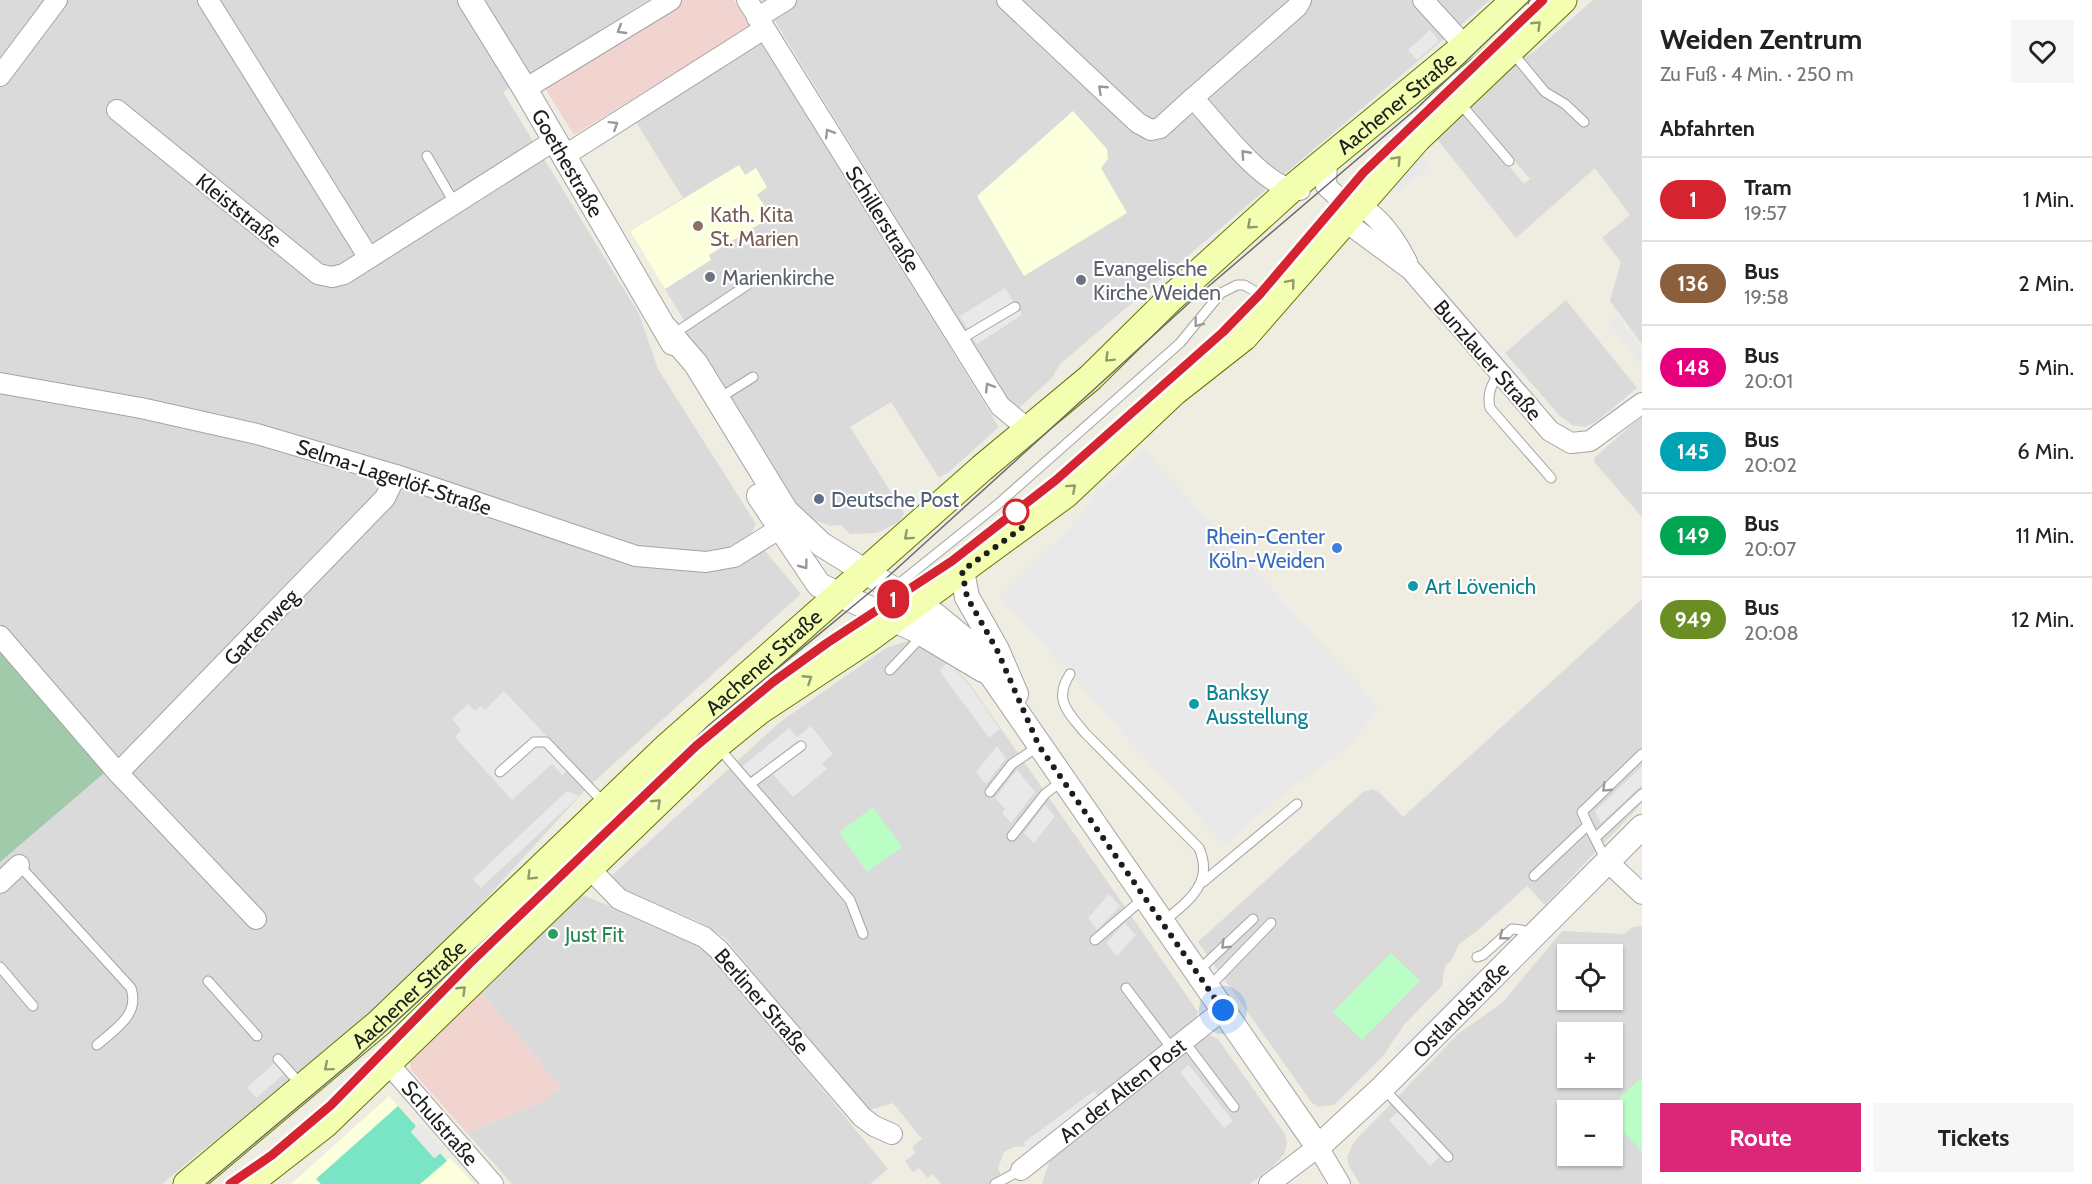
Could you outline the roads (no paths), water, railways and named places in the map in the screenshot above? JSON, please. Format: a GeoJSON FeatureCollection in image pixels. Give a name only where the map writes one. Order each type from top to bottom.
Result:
{"type":"FeatureCollection","features":[{"type":"Feature","properties":{"kind":"main road","name":"Aachener Straße"},"geometry":{"type":"LineString","coordinates":[[187,1184],[379,1023],[605,804],[1028,429],[1090,378],[1171,298],[1290,190],[1465,46],[1515,0]]}},
{"type":"Feature","properties":{"kind":"main road","name":"Aachener Straße"},"geometry":{"type":"LineString","coordinates":[[248,1184],[326,1124],[588,867],[717,745],[759,711],[845,655],[1066,494],[1202,367],[1244,337],[1267,311],[1343,201],[1417,139],[1563,0]]}},
{"type":"Feature","properties":{"kind":"street"},"geometry":{"type":"LineString","coordinates":[[0,76],[57,0]]}},
{"type":"Feature","properties":{"kind":"street"},"geometry":{"type":"LineString","coordinates":[[208,0],[369,258]]}},
{"type":"Feature","properties":{"kind":"street","name":"Goethestraße"},"geometry":{"type":"LineString","coordinates":[[470,0],[669,332],[686,372],[779,530],[819,585],[894,619]]}},
{"type":"Feature","properties":{"kind":"street"},"geometry":{"type":"LineString","coordinates":[[525,89],[671,0]]}},
{"type":"Feature","properties":{"kind":"street","name":"Schillerstraße"},"geometry":{"type":"LineString","coordinates":[[747,0],[1000,406],[1028,429]]}},
{"type":"Feature","properties":{"kind":"street","name":"Kleiststraße"},"geometry":{"type":"LineString","coordinates":[[117,110],[318,274],[332,277],[345,274],[455,204],[560,148],[761,24],[786,0]]}},
{"type":"Feature","properties":{"kind":"street"},"geometry":{"type":"LineString","coordinates":[[1007,0],[1138,123],[1151,130],[1160,128],[1297,7],[1300,0]]}},
{"type":"Feature","properties":{"kind":"street","name":"Aachener Straße"},"geometry":{"type":"LineString","coordinates":[[1423,0],[1465,46]]}},
{"type":"Feature","properties":{"kind":"street"},"geometry":{"type":"LineString","coordinates":[[1193,98],[1268,178],[1290,190],[1343,201]]}},
{"type":"Feature","properties":{"kind":"street","name":"Aachener Straße"},"geometry":{"type":"LineString","coordinates":[[1327,159],[1343,201]]}},
{"type":"Feature","properties":{"kind":"street","name":"Bunzlauer Straße"},"geometry":{"type":"LineString","coordinates":[[1343,201],[1354,228],[1411,270],[1498,374],[1550,431],[1571,443],[1590,441],[1642,403]]}},
{"type":"Feature","properties":{"kind":"street","name":"Goethestraße"},"geometry":{"type":"LineString","coordinates":[[669,332],[696,364],[786,511],[821,544],[865,574],[915,603]]}},
{"type":"Feature","properties":{"kind":"street","name":"Selma-Lagerlöf-Straße"},"geometry":{"type":"LineString","coordinates":[[0,383],[200,420],[257,434],[396,475],[636,556],[706,562],[734,557],[779,530]]}},
{"type":"Feature","properties":{"kind":"street","name":"Gartenweg"},"geometry":{"type":"LineString","coordinates":[[118,773],[385,498],[396,475]]}},
{"type":"Feature","properties":{"kind":"street"},"geometry":{"type":"LineString","coordinates":[[962,571],[967,597],[997,650],[1039,746]]}},
{"type":"Feature","properties":{"kind":"street"},"geometry":{"type":"LineString","coordinates":[[915,603],[960,634],[990,675],[1318,1147],[1340,1184]]}},
{"type":"Feature","properties":{"kind":"street"},"geometry":{"type":"LineString","coordinates":[[894,619],[924,634],[990,675]]}},
{"type":"Feature","properties":{"kind":"street"},"geometry":{"type":"LineString","coordinates":[[0,636],[118,773],[256,919]]}},
{"type":"Feature","properties":{"kind":"street","name":"Ostlandstraße"},"geometry":{"type":"LineString","coordinates":[[1269,1184],[1318,1147],[1382,1088],[1642,827]]}},
{"type":"Feature","properties":{"kind":"street"},"geometry":{"type":"LineString","coordinates":[[1607,861],[1642,894]]}},
{"type":"Feature","properties":{"kind":"street"},"geometry":{"type":"LineString","coordinates":[[0,883],[19,865]]}},
{"type":"Feature","properties":{"kind":"street","name":"Berliner Straße"},"geometry":{"type":"LineString","coordinates":[[588,867],[619,898],[704,937],[718,950],[862,1117],[874,1126],[892,1134]]}},
{"type":"Feature","properties":{"kind":"street","name":"An der Alten Post"},"geometry":{"type":"LineString","coordinates":[[1021,1170],[1223,1010]]}},
{"type":"Feature","properties":{"kind":"street","name":"Schulstraße"},"geometry":{"type":"LineString","coordinates":[[387,1062],[493,1184]]}},
{"type":"Feature","properties":{"kind":"lane"},"geometry":{"type":"LineString","coordinates":[[1510,50],[1545,92],[1566,104],[1584,122]]}},
{"type":"Feature","properties":{"kind":"lane"},"geometry":{"type":"LineString","coordinates":[[1457,100],[1509,160]]}},
{"type":"Feature","properties":{"kind":"lane"},"geometry":{"type":"LineString","coordinates":[[428,156],[455,204]]}},
{"type":"Feature","properties":{"kind":"lane"},"geometry":{"type":"LineString","coordinates":[[669,332],[747,285]]}},
{"type":"Feature","properties":{"kind":"lane"},"geometry":{"type":"LineString","coordinates":[[869,608],[997,506],[1180,343],[1221,293],[1237,285],[1254,288],[1264,299],[1267,311]]}},
{"type":"Feature","properties":{"kind":"lane"},"geometry":{"type":"LineString","coordinates":[[959,340],[1015,307]]}},
{"type":"Feature","properties":{"kind":"lane"},"geometry":{"type":"LineString","coordinates":[[1498,374],[1490,387],[1488,398],[1490,408],[1551,478]]}},
{"type":"Feature","properties":{"kind":"lane"},"geometry":{"type":"LineString","coordinates":[[718,399],[753,377]]}},
{"type":"Feature","properties":{"kind":"lane"},"geometry":{"type":"LineString","coordinates":[[890,670],[924,634]]}},
{"type":"Feature","properties":{"kind":"lane"},"geometry":{"type":"LineString","coordinates":[[1070,674],[1063,686],[1061,696],[1068,712],[1085,733],[1199,848],[1206,863],[1203,882]]}},
{"type":"Feature","properties":{"kind":"lane"},"geometry":{"type":"LineString","coordinates":[[500,772],[534,742],[546,742],[605,804]]}},
{"type":"Feature","properties":{"kind":"lane"},"geometry":{"type":"LineString","coordinates":[[717,745],[850,900],[863,934]]}},
{"type":"Feature","properties":{"kind":"lane"},"geometry":{"type":"LineString","coordinates":[[750,784],[801,746]]}},
{"type":"Feature","properties":{"kind":"lane"},"geometry":{"type":"LineString","coordinates":[[990,792],[1012,764],[1039,746]]}},
{"type":"Feature","properties":{"kind":"lane"},"geometry":{"type":"LineString","coordinates":[[1607,861],[1582,812],[1642,754]]}},
{"type":"Feature","properties":{"kind":"lane"},"geometry":{"type":"LineString","coordinates":[[1012,836],[1045,794],[1063,780]]}},
{"type":"Feature","properties":{"kind":"lane"},"geometry":{"type":"LineString","coordinates":[[1595,838],[1642,794]]}},
{"type":"Feature","properties":{"kind":"lane"},"geometry":{"type":"LineString","coordinates":[[1162,922],[1203,882],[1297,804]]}},
{"type":"Feature","properties":{"kind":"lane"},"geometry":{"type":"LineString","coordinates":[[1534,876],[1588,825]]}},
{"type":"Feature","properties":{"kind":"lane"},"geometry":{"type":"LineString","coordinates":[[19,865],[132,988],[135,998],[129,1016],[97,1045]]}},
{"type":"Feature","properties":{"kind":"lane"},"geometry":{"type":"LineString","coordinates":[[1095,940],[1145,897]]}},
{"type":"Feature","properties":{"kind":"lane"},"geometry":{"type":"LineString","coordinates":[[1203,980],[1253,919]]}},
{"type":"Feature","properties":{"kind":"lane"},"geometry":{"type":"LineString","coordinates":[[1203,980],[1271,923]]}},
{"type":"Feature","properties":{"kind":"lane"},"geometry":{"type":"LineString","coordinates":[[1477,957],[1483,955],[1512,929],[1533,935]]}},
{"type":"Feature","properties":{"kind":"lane"},"geometry":{"type":"LineString","coordinates":[[0,967],[33,1006]]}},
{"type":"Feature","properties":{"kind":"lane"},"geometry":{"type":"LineString","coordinates":[[208,981],[257,1036]]}},
{"type":"Feature","properties":{"kind":"lane"},"geometry":{"type":"LineString","coordinates":[[1126,988],[1234,1107]]}},
{"type":"Feature","properties":{"kind":"lane"},"geometry":{"type":"LineString","coordinates":[[278,1059],[303,1088]]}},
{"type":"Feature","properties":{"kind":"lane"},"geometry":{"type":"LineString","coordinates":[[1382,1088],[1448,1157]]}},
{"type":"Feature","properties":{"kind":"lane"},"geometry":{"type":"LineString","coordinates":[[995,1184],[1021,1170]]}},
{"type":"Feature","properties":{"kind":"tram line"},"geometry":{"type":"LineString","coordinates":[[206,1184],[354,1060],[536,893],[709,725],[881,583],[1189,303],[1416,109],[1530,0]]}},
{"type":"Feature","properties":{"kind":"tram line","name":"1"},"geometry":{"type":"LineString","coordinates":[[230,1184],[272,1155],[331,1105],[470,963],[696,746],[773,682],[827,643],[952,561],[1056,480],[1223,332],[1260,294],[1339,198],[1363,173],[1485,53],[1543,0]]}},
{"type":"Feature","properties":{"kind":"tram line"},"geometry":{"type":"LineString","coordinates":[[741,708],[827,643],[952,561],[1102,441],[1244,311],[1339,198],[1423,114]]}},
{"type":"Feature","properties":{"kind":"tram line"},"geometry":{"type":"LineString","coordinates":[[230,1184],[293,1137],[323,1111],[462,972]]}},
{"type":"Feature","properties":{"kind":"place","name":"Kath. Kita St. Marien"},"geometry":{"type":"Point","coordinates":[698,226]}},
{"type":"Feature","properties":{"kind":"place","name":"Marienkirche"},"geometry":{"type":"Point","coordinates":[710,277]}},
{"type":"Feature","properties":{"kind":"place","name":"Evangelische Kirche Weiden"},"geometry":{"type":"Point","coordinates":[1081,280]}},
{"type":"Feature","properties":{"kind":"place","name":"Deutsche Post"},"geometry":{"type":"Point","coordinates":[819,499]}},
{"type":"Feature","properties":{"kind":"place","name":"Rhein-Center Köln-Weiden"},"geometry":{"type":"Point","coordinates":[1337,548]}},
{"type":"Feature","properties":{"kind":"place","name":"Art Lövenich"},"geometry":{"type":"Point","coordinates":[1413,586]}},
{"type":"Feature","properties":{"kind":"place","name":"Banksy Ausstellung"},"geometry":{"type":"Point","coordinates":[1194,704]}},
{"type":"Feature","properties":{"kind":"place","name":"Just Fit"},"geometry":{"type":"Point","coordinates":[553,934]}}]}
